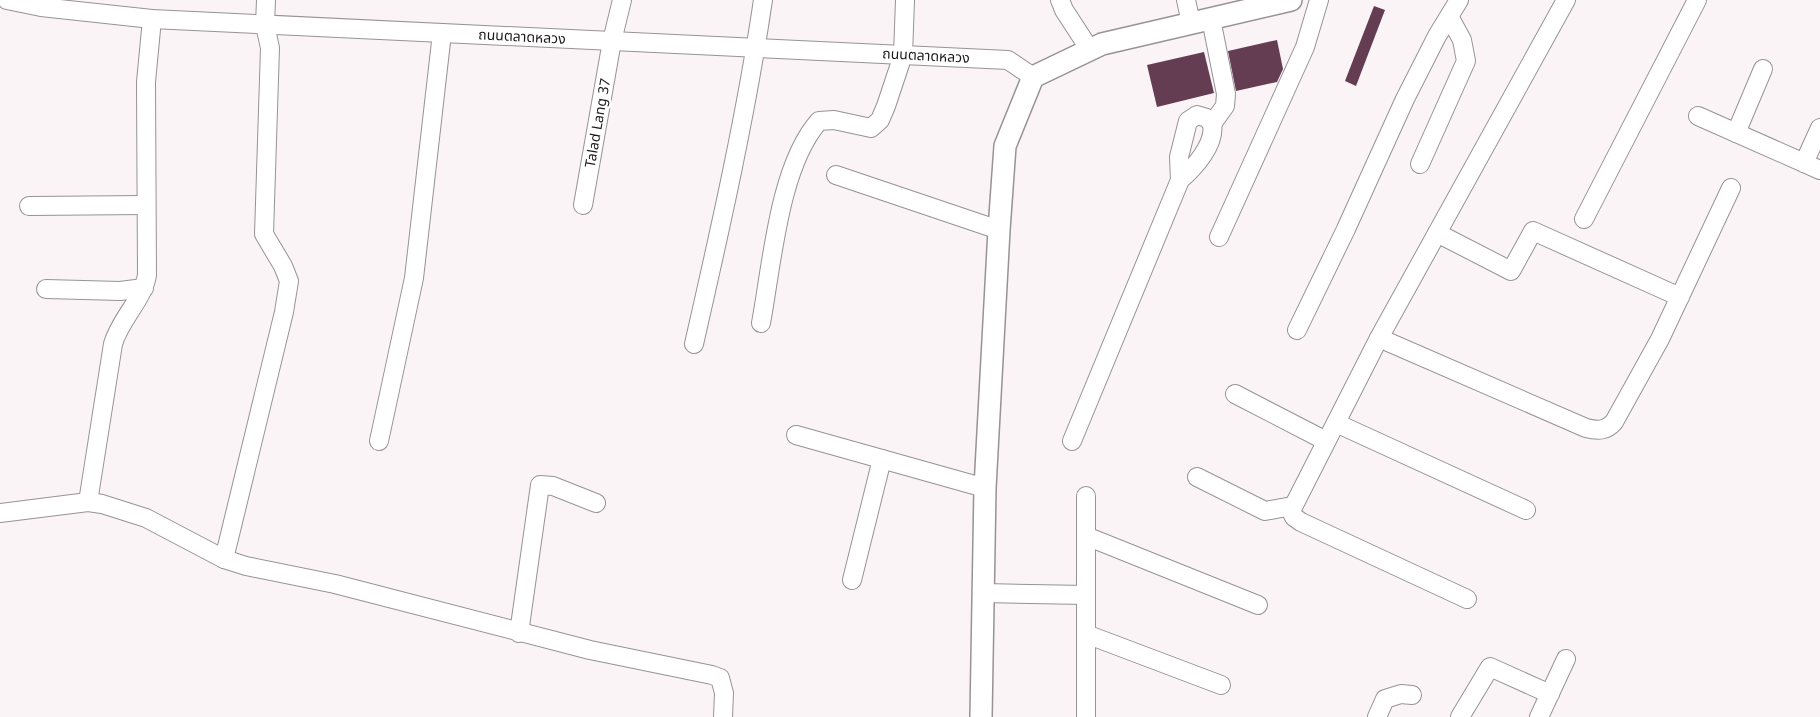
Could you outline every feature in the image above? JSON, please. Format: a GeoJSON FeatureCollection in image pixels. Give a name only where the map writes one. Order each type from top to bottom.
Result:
{"type":"FeatureCollection","features":[{"type":"Feature","properties":{"kind":"main road"},"geometry":{"type":"LineString","coordinates":[[981,717],[985,488],[999,230],[1006,146],[1033,76],[1102,44],[1201,21],[1240,6],[1291,0]]}},
{"type":"Feature","properties":{"kind":"street","name":"ถนนตลาดหลวง"},"geometry":{"type":"LineString","coordinates":[[7,0],[43,3],[152,19],[1008,60],[1033,76]]}},
{"type":"Feature","properties":{"kind":"street"},"geometry":{"type":"LineString","coordinates":[[224,559],[289,281],[283,266],[264,234],[270,48],[265,25],[266,0]]}},
{"type":"Feature","properties":{"kind":"street","name":"Talad Lang 37"},"geometry":{"type":"LineString","coordinates":[[583,205],[612,41],[622,0]]}},
{"type":"Feature","properties":{"kind":"street"},"geometry":{"type":"LineString","coordinates":[[694,344],[718,237],[756,48],[763,0]]}},
{"type":"Feature","properties":{"kind":"street"},"geometry":{"type":"LineString","coordinates":[[761,323],[783,204],[798,153],[806,138],[819,121],[826,119],[871,128],[876,125],[886,106],[903,55],[905,0]]}},
{"type":"Feature","properties":{"kind":"street"},"geometry":{"type":"LineString","coordinates":[[1060,0],[1068,17],[1090,50]]}},
{"type":"Feature","properties":{"kind":"street"},"geometry":{"type":"LineString","coordinates":[[1186,0],[1201,21],[1226,94],[1225,106],[1212,124]]}},
{"type":"Feature","properties":{"kind":"street"},"geometry":{"type":"LineString","coordinates":[[1219,237],[1305,47],[1319,0]]}},
{"type":"Feature","properties":{"kind":"street"},"geometry":{"type":"LineString","coordinates":[[1296,330],[1346,229],[1405,99],[1437,36],[1450,18],[1459,0]]}},
{"type":"Feature","properties":{"kind":"street"},"geometry":{"type":"LineString","coordinates":[[1467,599],[1301,522],[1294,517],[1291,511],[1379,338],[1566,0]]}},
{"type":"Feature","properties":{"kind":"street"},"geometry":{"type":"LineString","coordinates":[[1584,219],[1697,0]]}},
{"type":"Feature","properties":{"kind":"street"},"geometry":{"type":"LineString","coordinates":[[1420,164],[1466,61],[1462,40],[1450,18]]}},
{"type":"Feature","properties":{"kind":"street"},"geometry":{"type":"LineString","coordinates":[[88,502],[113,344],[121,324],[144,288],[147,269],[146,82],[152,19]]}},
{"type":"Feature","properties":{"kind":"street"},"geometry":{"type":"LineString","coordinates":[[379,441],[414,278],[442,33]]}},
{"type":"Feature","properties":{"kind":"street"},"geometry":{"type":"LineString","coordinates":[[1736,132],[1763,69]]}},
{"type":"Feature","properties":{"kind":"street"},"geometry":{"type":"LineString","coordinates":[[1072,441],[1180,180],[1201,157],[1212,134],[1211,120],[1202,116],[1192,116],[1188,121],[1180,157],[1180,180]]}},
{"type":"Feature","properties":{"kind":"street"},"geometry":{"type":"LineString","coordinates":[[1698,116],[1812,167],[1820,128]]}},
{"type":"Feature","properties":{"kind":"street"},"geometry":{"type":"LineString","coordinates":[[836,175],[999,230]]}},
{"type":"Feature","properties":{"kind":"street"},"geometry":{"type":"LineString","coordinates":[[1379,338],[1586,428],[1601,431],[1614,422],[1660,339],[1731,188]]}},
{"type":"Feature","properties":{"kind":"street"},"geometry":{"type":"LineString","coordinates":[[29,206],[146,205]]}},
{"type":"Feature","properties":{"kind":"street"},"geometry":{"type":"LineString","coordinates":[[1437,233],[1511,271],[1533,231],[1680,297]]}},
{"type":"Feature","properties":{"kind":"street"},"geometry":{"type":"LineString","coordinates":[[46,289],[120,291],[144,288]]}},
{"type":"Feature","properties":{"kind":"street"},"geometry":{"type":"LineString","coordinates":[[1235,394],[1326,441]]}},
{"type":"Feature","properties":{"kind":"street"},"geometry":{"type":"LineString","coordinates":[[1336,423],[1526,510]]}},
{"type":"Feature","properties":{"kind":"street"},"geometry":{"type":"LineString","coordinates":[[796,435],[985,488]]}},
{"type":"Feature","properties":{"kind":"street"},"geometry":{"type":"LineString","coordinates":[[852,580],[882,459]]}},
{"type":"Feature","properties":{"kind":"street"},"geometry":{"type":"LineString","coordinates":[[1197,477],[1265,511],[1292,506]]}},
{"type":"Feature","properties":{"kind":"street"},"geometry":{"type":"LineString","coordinates":[[519,633],[540,485],[553,486],[596,503]]}},
{"type":"Feature","properties":{"kind":"street"},"geometry":{"type":"LineString","coordinates":[[1086,496],[1086,717]]}},
{"type":"Feature","properties":{"kind":"street"},"geometry":{"type":"LineString","coordinates":[[0,513],[88,502],[146,518],[224,559],[246,566],[335,584],[519,633],[720,678],[723,686],[723,717]]}},
{"type":"Feature","properties":{"kind":"street"},"geometry":{"type":"LineString","coordinates":[[1086,536],[1258,605]]}},
{"type":"Feature","properties":{"kind":"street"},"geometry":{"type":"LineString","coordinates":[[983,593],[1086,595]]}},
{"type":"Feature","properties":{"kind":"street"},"geometry":{"type":"LineString","coordinates":[[1086,634],[1221,685]]}},
{"type":"Feature","properties":{"kind":"street"},"geometry":{"type":"LineString","coordinates":[[1539,717],[1566,659]]}},
{"type":"Feature","properties":{"kind":"street"},"geometry":{"type":"LineString","coordinates":[[1460,717],[1490,667],[1550,694]]}},
{"type":"Feature","properties":{"kind":"street"},"geometry":{"type":"LineString","coordinates":[[1377,717],[1385,699],[1401,694],[1412,695]]}},
{"type":"Feature","properties":{"kind":"building"},"geometry":{"type":"Polygon","coordinates":[[[1374,6],[1385,10],[1356,86],[1345,81],[1374,6]]]}},
{"type":"Feature","properties":{"kind":"building"},"geometry":{"type":"Polygon","coordinates":[[[1277,40],[1283,69],[1277,82],[1236,91],[1228,51],[1277,40]]]}},
{"type":"Feature","properties":{"kind":"building"},"geometry":{"type":"Polygon","coordinates":[[[1204,52],[1214,93],[1157,107],[1147,65],[1204,52]]]}}]}
